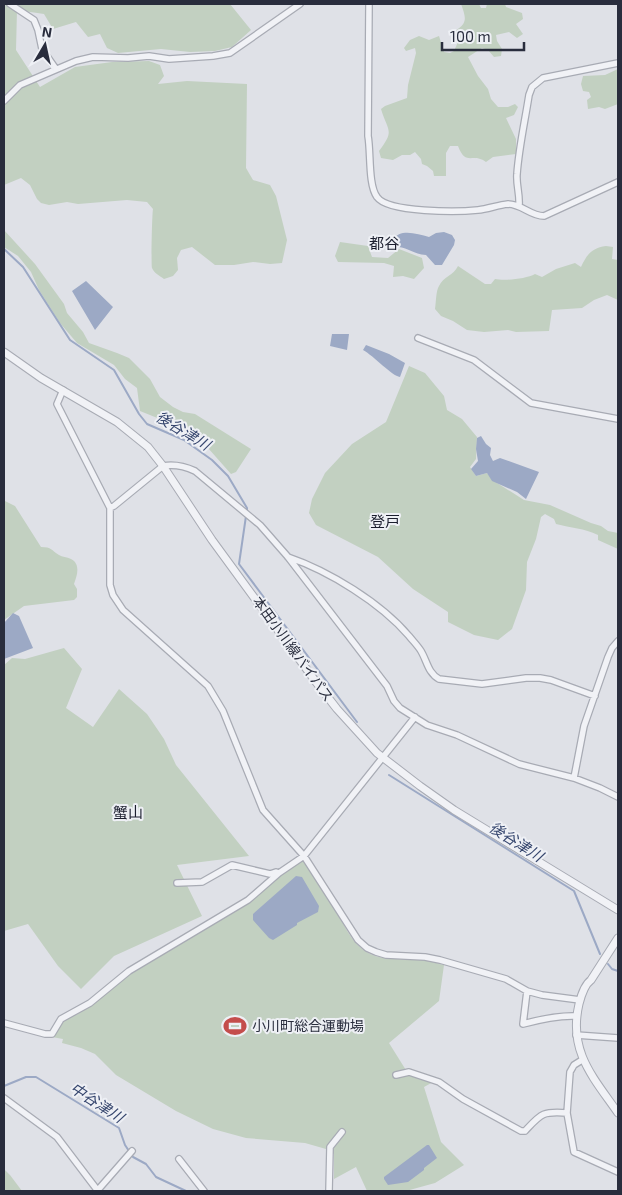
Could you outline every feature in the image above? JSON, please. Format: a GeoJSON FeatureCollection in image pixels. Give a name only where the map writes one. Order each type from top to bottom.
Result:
{"type":"FeatureCollection","features":[{"type":"Feature","properties":{"kind":"street"},"geometry":{"type":"LineString","coordinates":[[10,4],[34,20],[42,49],[56,69]]}},
{"type":"Feature","properties":{"kind":"street"},"geometry":{"type":"LineString","coordinates":[[4,101],[20,86],[76,61],[93,57],[128,58],[149,56],[169,59],[230,53],[300,4]]}},
{"type":"Feature","properties":{"kind":"street"},"geometry":{"type":"LineString","coordinates":[[369,4],[368,136],[371,150],[370,168],[376,197],[380,200],[424,211],[478,210],[509,204],[519,205],[531,214],[544,216],[618,182]]}},
{"type":"Feature","properties":{"kind":"street"},"geometry":{"type":"LineString","coordinates":[[519,205],[518,164],[529,95],[532,87],[543,78],[618,63]]}},
{"type":"Feature","properties":{"kind":"street"},"geometry":{"type":"LineString","coordinates":[[418,338],[474,360],[531,403],[618,419]]}},
{"type":"Feature","properties":{"kind":"street","name":"本田小川線バイパス"},"geometry":{"type":"LineString","coordinates":[[4,352],[41,378],[118,422],[148,447],[163,466],[212,540],[316,682],[358,733],[382,758],[454,810],[618,910]]}},
{"type":"Feature","properties":{"kind":"street"},"geometry":{"type":"LineString","coordinates":[[63,390],[57,404],[110,508],[110,585],[113,595],[123,610],[208,686],[223,711],[263,810],[304,856],[358,940],[367,948],[386,955],[425,957],[440,960],[506,979],[527,991],[580,1000]]}},
{"type":"Feature","properties":{"kind":"street"},"geometry":{"type":"LineString","coordinates":[[110,508],[163,466],[171,464],[184,466],[195,471],[260,525],[288,557],[387,686],[394,701],[400,708],[427,725],[457,734],[519,764],[574,778],[618,797]]}},
{"type":"Feature","properties":{"kind":"street"},"geometry":{"type":"LineString","coordinates":[[288,557],[317,568],[351,588],[399,625],[420,649],[429,670],[439,679],[482,684],[540,678],[551,680],[595,696]]}},
{"type":"Feature","properties":{"kind":"street"},"geometry":{"type":"LineString","coordinates":[[574,778],[584,726],[608,657],[612,648],[618,642]]}},
{"type":"Feature","properties":{"kind":"street"},"geometry":{"type":"LineString","coordinates":[[4,1023],[45,1034],[52,1034],[61,1019],[90,1003],[129,970],[248,900],[279,873],[304,856],[415,717]]}},
{"type":"Feature","properties":{"kind":"street"},"geometry":{"type":"LineString","coordinates":[[177,884],[202,882],[232,865],[270,874],[279,873]]}},
{"type":"Feature","properties":{"kind":"street"},"geometry":{"type":"LineString","coordinates":[[618,938],[591,980],[587,983],[580,1000],[576,1035],[585,1066],[618,1113]]}},
{"type":"Feature","properties":{"kind":"street"},"geometry":{"type":"LineString","coordinates":[[527,991],[524,1000],[523,1024],[544,1018],[565,1015],[577,1016]]}},
{"type":"Feature","properties":{"kind":"street"},"geometry":{"type":"LineString","coordinates":[[576,1035],[618,1038]]}},
{"type":"Feature","properties":{"kind":"street"},"geometry":{"type":"LineString","coordinates":[[582,1060],[574,1065],[570,1072],[567,1114],[574,1152],[618,1172]]}},
{"type":"Feature","properties":{"kind":"street"},"geometry":{"type":"LineString","coordinates":[[396,1075],[409,1072],[439,1082],[464,1099],[521,1131],[525,1131],[539,1116],[545,1113],[567,1114]]}},
{"type":"Feature","properties":{"kind":"street"},"geometry":{"type":"LineString","coordinates":[[4,1098],[57,1137],[98,1191],[132,1151]]}},
{"type":"Feature","properties":{"kind":"street"},"geometry":{"type":"LineString","coordinates":[[329,1191],[330,1147],[342,1132]]}},
{"type":"Feature","properties":{"kind":"street"},"geometry":{"type":"LineString","coordinates":[[179,1159],[204,1191]]}},
{"type":"Feature","properties":{"kind":"green space"},"geometry":{"type":"Polygon","coordinates":[[[4,4],[230,4],[251,30],[232,47],[215,51],[190,52],[161,49],[118,53],[107,48],[100,34],[88,37],[76,22],[53,29],[44,14],[17,10],[16,50],[40,87],[75,67],[112,62],[149,61],[160,65],[164,76],[158,84],[187,81],[247,84],[246,168],[253,180],[270,185],[276,196],[287,240],[282,263],[253,262],[215,265],[192,247],[181,250],[177,258],[178,270],[173,276],[164,279],[152,268],[153,209],[147,202],[127,200],[78,204],[67,202],[49,205],[41,203],[30,185],[21,178],[4,185],[4,4]]]}},
{"type":"Feature","properties":{"kind":"green space"},"geometry":{"type":"Polygon","coordinates":[[[461,4],[479,4],[481,8],[486,8],[487,4],[505,4],[506,7],[522,13],[523,19],[516,24],[523,34],[517,38],[509,32],[496,35],[502,49],[501,56],[494,57],[488,50],[482,48],[468,57],[478,76],[488,89],[491,99],[498,107],[508,107],[515,104],[518,107],[514,115],[506,118],[516,139],[516,154],[493,157],[486,162],[477,158],[467,158],[458,146],[450,146],[446,153],[446,176],[434,176],[433,171],[422,164],[421,159],[415,152],[410,155],[402,155],[393,160],[381,158],[379,151],[389,135],[389,131],[381,109],[407,98],[408,85],[416,53],[415,48],[406,51],[404,48],[410,40],[419,36],[429,40],[439,36],[444,52],[450,53],[454,51],[458,42],[454,35],[455,31],[465,20],[461,4]]]}},
{"type":"Feature","properties":{"kind":"green space"},"geometry":{"type":"Polygon","coordinates":[[[618,69],[618,104],[605,109],[599,107],[588,109],[587,100],[591,97],[589,92],[583,91],[581,84],[583,76],[605,75],[618,69]]]}},
{"type":"Feature","properties":{"kind":"green space"},"geometry":{"type":"Polygon","coordinates":[[[4,230],[35,264],[89,343],[129,358],[150,379],[160,397],[173,407],[183,412],[195,414],[251,449],[236,472],[231,474],[208,448],[202,436],[140,411],[137,388],[125,379],[114,365],[77,343],[60,323],[39,290],[31,272],[18,256],[4,247],[4,230]]]}},
{"type":"Feature","properties":{"kind":"green space"},"geometry":{"type":"Polygon","coordinates":[[[340,242],[368,246],[372,257],[388,258],[399,249],[422,258],[424,268],[414,279],[403,276],[393,277],[394,266],[384,263],[338,262],[335,256],[340,242]]]}},
{"type":"Feature","properties":{"kind":"green space"},"geometry":{"type":"Polygon","coordinates":[[[606,246],[613,247],[612,259],[618,260],[618,300],[607,295],[594,300],[582,308],[552,310],[549,331],[516,332],[508,330],[484,332],[467,330],[441,316],[435,309],[439,286],[458,266],[485,284],[491,284],[495,279],[515,279],[535,274],[542,277],[556,269],[575,263],[581,267],[591,252],[606,246]]]}},
{"type":"Feature","properties":{"kind":"green space"},"geometry":{"type":"Polygon","coordinates":[[[409,366],[425,373],[444,396],[447,410],[462,419],[477,437],[476,459],[470,467],[476,476],[487,473],[494,481],[524,500],[550,505],[601,526],[608,531],[618,533],[618,549],[598,540],[598,535],[583,529],[556,524],[554,519],[545,514],[541,517],[536,539],[527,562],[526,590],[512,629],[498,640],[474,635],[448,622],[448,612],[413,589],[378,557],[316,525],[309,513],[312,499],[325,473],[352,444],[386,422],[409,366]]]}},
{"type":"Feature","properties":{"kind":"green space"},"geometry":{"type":"Polygon","coordinates":[[[4,498],[5,501],[15,506],[41,547],[49,548],[60,556],[74,561],[77,567],[74,584],[77,589],[77,597],[74,600],[24,606],[4,620],[4,498]]]}},
{"type":"Feature","properties":{"kind":"green space"},"geometry":{"type":"Polygon","coordinates":[[[64,648],[82,669],[66,708],[93,727],[119,689],[147,714],[164,739],[176,765],[249,856],[177,865],[202,916],[114,956],[81,989],[58,966],[28,924],[4,931],[4,665],[12,658],[25,659],[64,648]]]}},
{"type":"Feature","properties":{"kind":"green space","name":"小川町総合運動場"},"geometry":{"type":"Polygon","coordinates":[[[304,860],[335,908],[347,931],[363,950],[379,957],[424,960],[444,965],[439,1001],[389,1043],[409,1075],[433,1082],[424,1087],[441,1142],[464,1165],[435,1183],[406,1191],[367,1191],[356,1167],[334,1179],[334,1154],[326,1149],[305,1143],[246,1138],[213,1129],[176,1111],[116,1075],[95,1054],[62,1043],[63,1039],[52,1037],[57,1032],[62,1020],[78,1014],[128,974],[248,902],[282,874],[304,860]]]}},
{"type":"Feature","properties":{"kind":"green space"},"geometry":{"type":"Polygon","coordinates":[[[4,1169],[10,1175],[22,1191],[4,1191],[4,1169]]]}},
{"type":"Feature","properties":{"kind":"water"},"geometry":{"type":"Polygon","coordinates":[[[444,232],[452,235],[455,240],[442,265],[435,265],[426,255],[398,247],[393,240],[396,236],[404,233],[414,233],[429,237],[436,233],[444,232]]]}},
{"type":"Feature","properties":{"kind":"water"},"geometry":{"type":"Polygon","coordinates":[[[86,281],[113,307],[95,330],[72,291],[86,281]]]}},
{"type":"Feature","properties":{"kind":"water"},"geometry":{"type":"Polygon","coordinates":[[[332,334],[349,334],[347,350],[330,346],[332,334]]]}},
{"type":"Feature","properties":{"kind":"water"},"geometry":{"type":"Polygon","coordinates":[[[366,345],[405,363],[400,377],[363,350],[366,345]]]}},
{"type":"Feature","properties":{"kind":"water"},"geometry":{"type":"Polygon","coordinates":[[[481,436],[491,448],[490,455],[493,461],[500,458],[539,472],[526,499],[517,492],[492,481],[487,473],[476,476],[471,469],[478,461],[477,438],[481,436]]]}},
{"type":"Feature","properties":{"kind":"water"},"geometry":{"type":"Polygon","coordinates":[[[13,613],[19,616],[33,648],[4,659],[4,623],[13,613]]]}},
{"type":"Feature","properties":{"kind":"water"},"geometry":{"type":"Polygon","coordinates":[[[296,876],[302,877],[319,906],[318,912],[297,923],[297,925],[273,940],[253,920],[253,914],[296,876]]]}},
{"type":"Feature","properties":{"kind":"water"},"geometry":{"type":"Polygon","coordinates":[[[429,1145],[437,1158],[408,1182],[388,1185],[384,1177],[429,1145]]]}},
{"type":"Feature","properties":{"kind":"waterway","name":"後谷津川"},"geometry":{"type":"LineString","coordinates":[[4,249],[23,267],[70,340],[114,370],[139,414],[147,424],[184,440],[212,460],[228,476],[247,511]]}},
{"type":"Feature","properties":{"kind":"waterway","name":"後谷津川"},"geometry":{"type":"LineString","coordinates":[[246,516],[239,564],[357,722]]}},
{"type":"Feature","properties":{"kind":"waterway","name":"後谷津川"},"geometry":{"type":"LineString","coordinates":[[389,775],[574,891],[600,954]]}},
{"type":"Feature","properties":{"kind":"waterway","name":"後谷津川"},"geometry":{"type":"LineString","coordinates":[[608,964],[612,969],[618,971]]}},
{"type":"Feature","properties":{"kind":"waterway","name":"中谷津川"},"geometry":{"type":"LineString","coordinates":[[4,1086],[26,1077],[36,1077],[119,1128],[125,1145],[133,1157],[146,1164],[156,1177],[186,1191]]}},
{"type":"Feature","properties":{"kind":"place","name":"小川町総合運動場"},"geometry":{"type":"Point","coordinates":[235,1026]}},
{"type":"Feature","properties":{"kind":"district","name":"都谷"},"geometry":{"type":"Point","coordinates":[384,244]}},
{"type":"Feature","properties":{"kind":"district","name":"登戸"},"geometry":{"type":"Point","coordinates":[385,522]}},
{"type":"Feature","properties":{"kind":"district","name":"蟹山"},"geometry":{"type":"Point","coordinates":[128,813]}}]}
